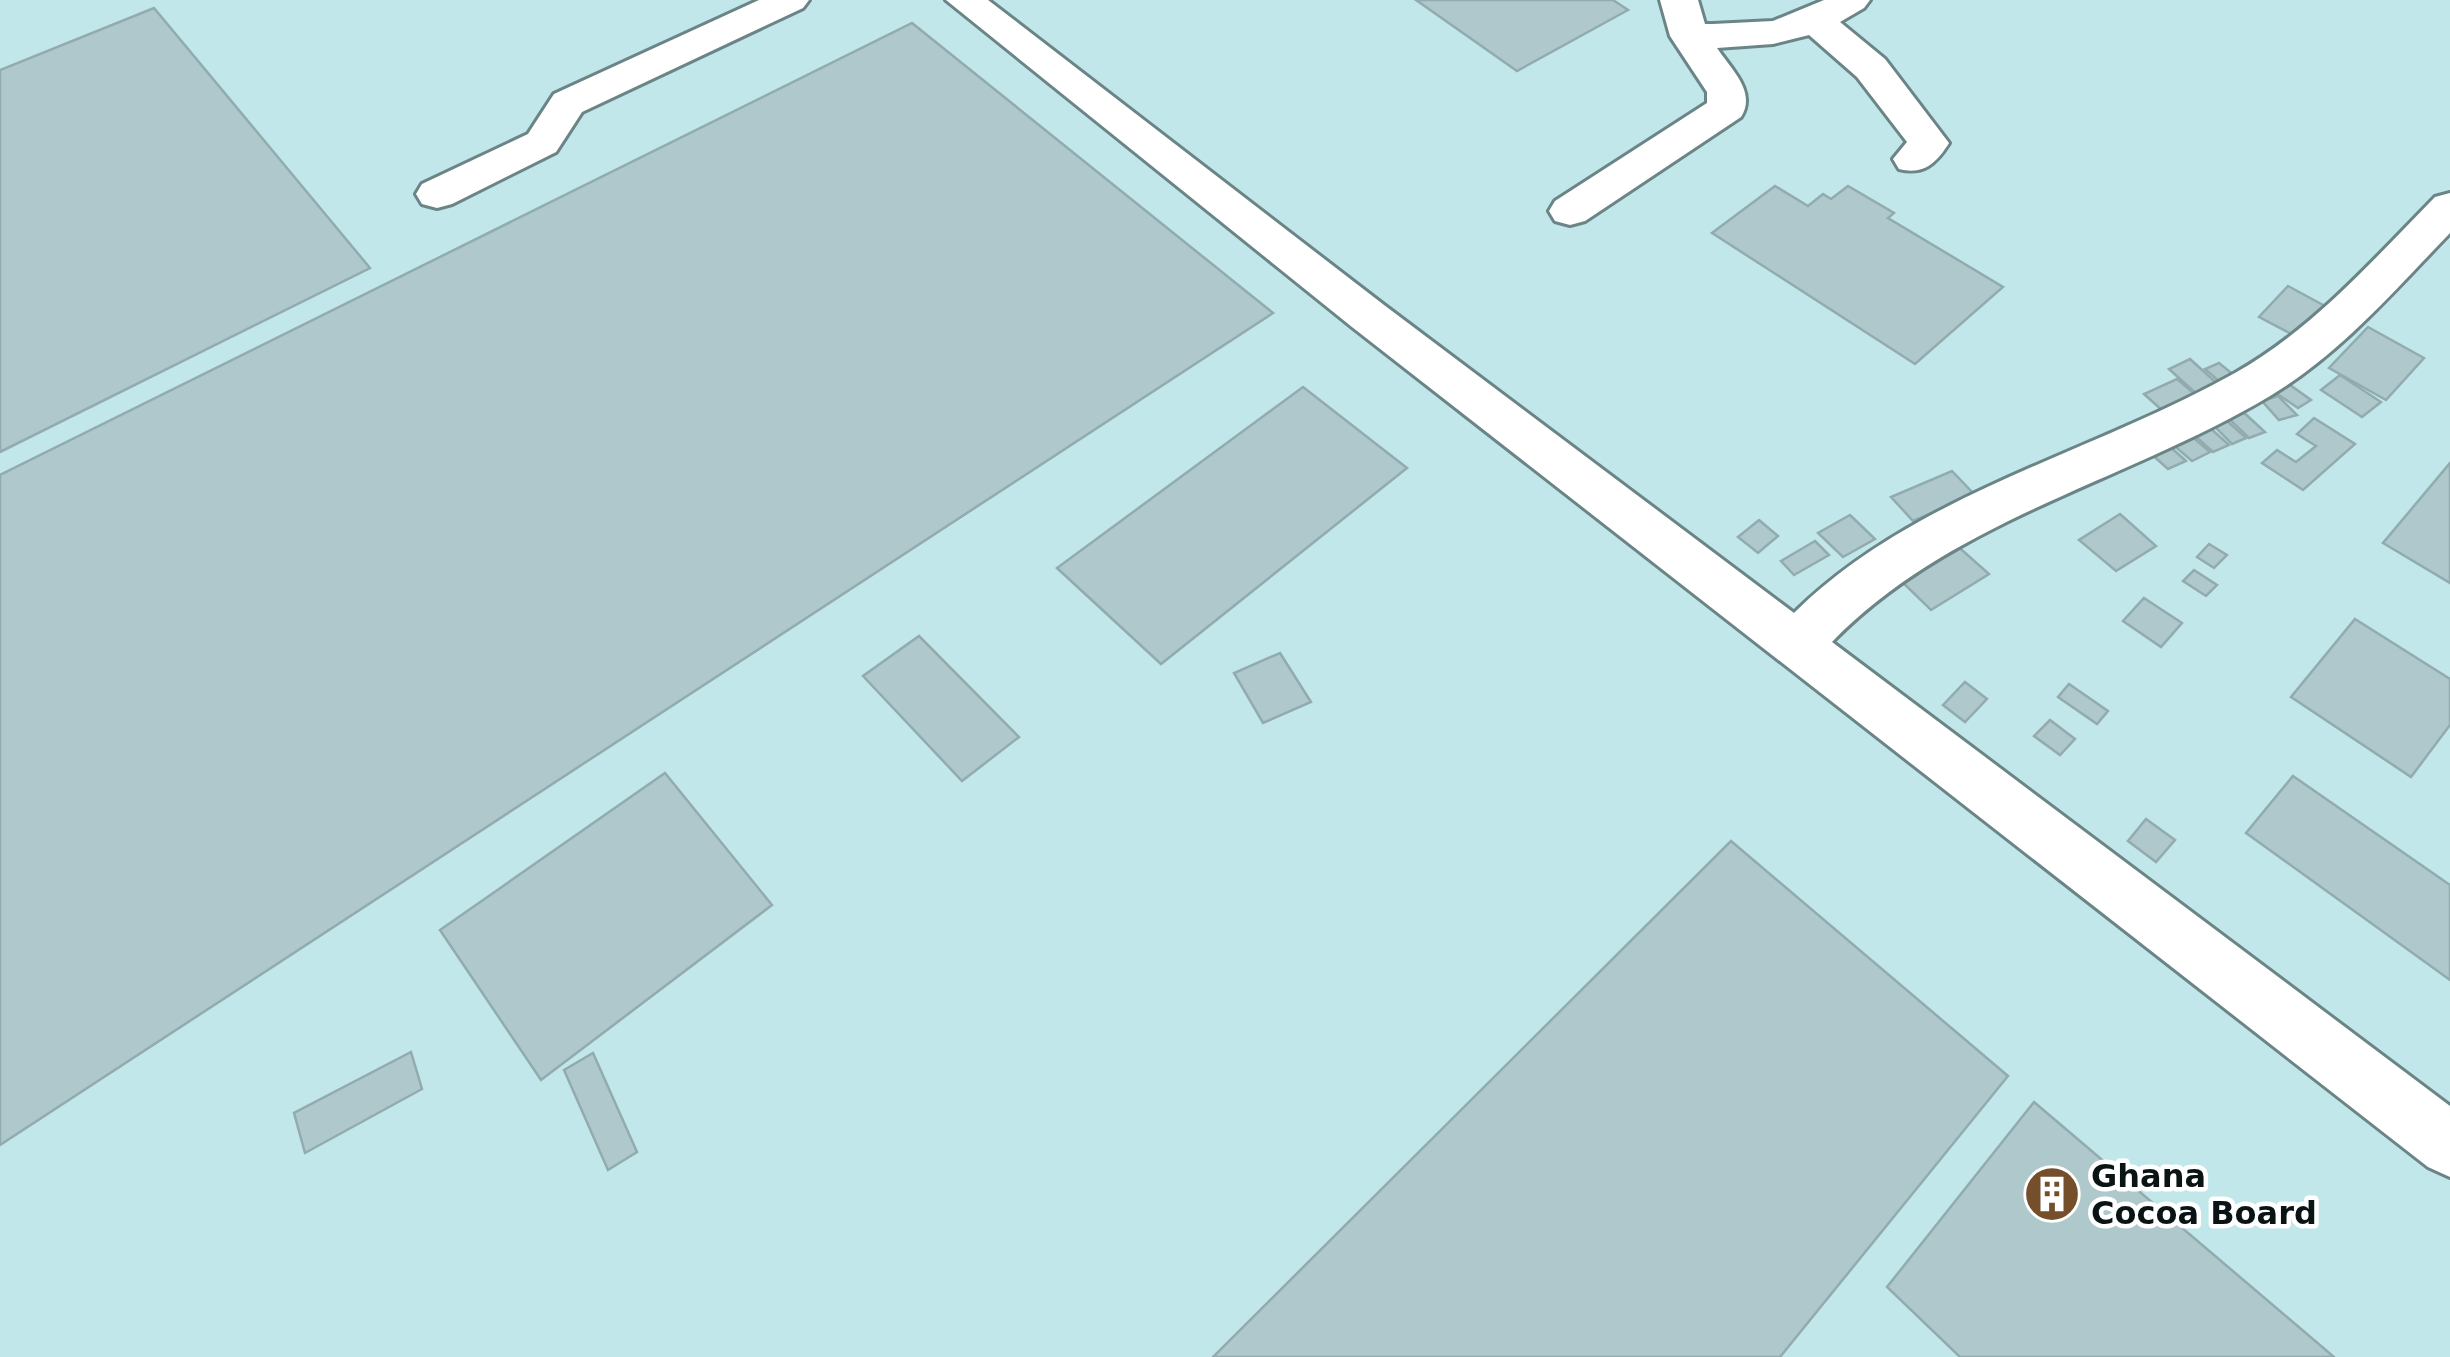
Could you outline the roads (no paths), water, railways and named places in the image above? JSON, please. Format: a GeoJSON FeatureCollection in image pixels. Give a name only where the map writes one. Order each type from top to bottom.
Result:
{"type":"FeatureCollection","features":[{"type":"Feature","properties":{"kind":"street"},"geometry":{"type":"LineString","coordinates":[[438,194],[542,143],[568,103],[790,0]]}},
{"type":"Feature","properties":{"kind":"street"},"geometry":{"type":"LineString","coordinates":[[965,0],[1352,304],[2450,1145]]}},
{"type":"Feature","properties":{"kind":"street"},"geometry":{"type":"LineString","coordinates":[[1684,18],[1762,37],[1816,22],[1851,0]]}},
{"type":"Feature","properties":{"kind":"street"},"geometry":{"type":"LineString","coordinates":[[1570,211],[1727,108],[1727,92],[1684,18]]}},
{"type":"Feature","properties":{"kind":"street"},"geometry":{"type":"LineString","coordinates":[[1816,22],[1871,68],[1928,143],[1912,159]]}},
{"type":"Feature","properties":{"kind":"street"},"geometry":{"type":"LineString","coordinates":[[1796,644],[1855,588],[1947,532],[2168,428],[2253,385],[2305,352],[2450,207]]}},
{"type":"Feature","properties":{"kind":"place","name":"Ghana Cocoa Board"},"geometry":{"type":"Point","coordinates":[2052,1194]}}]}
